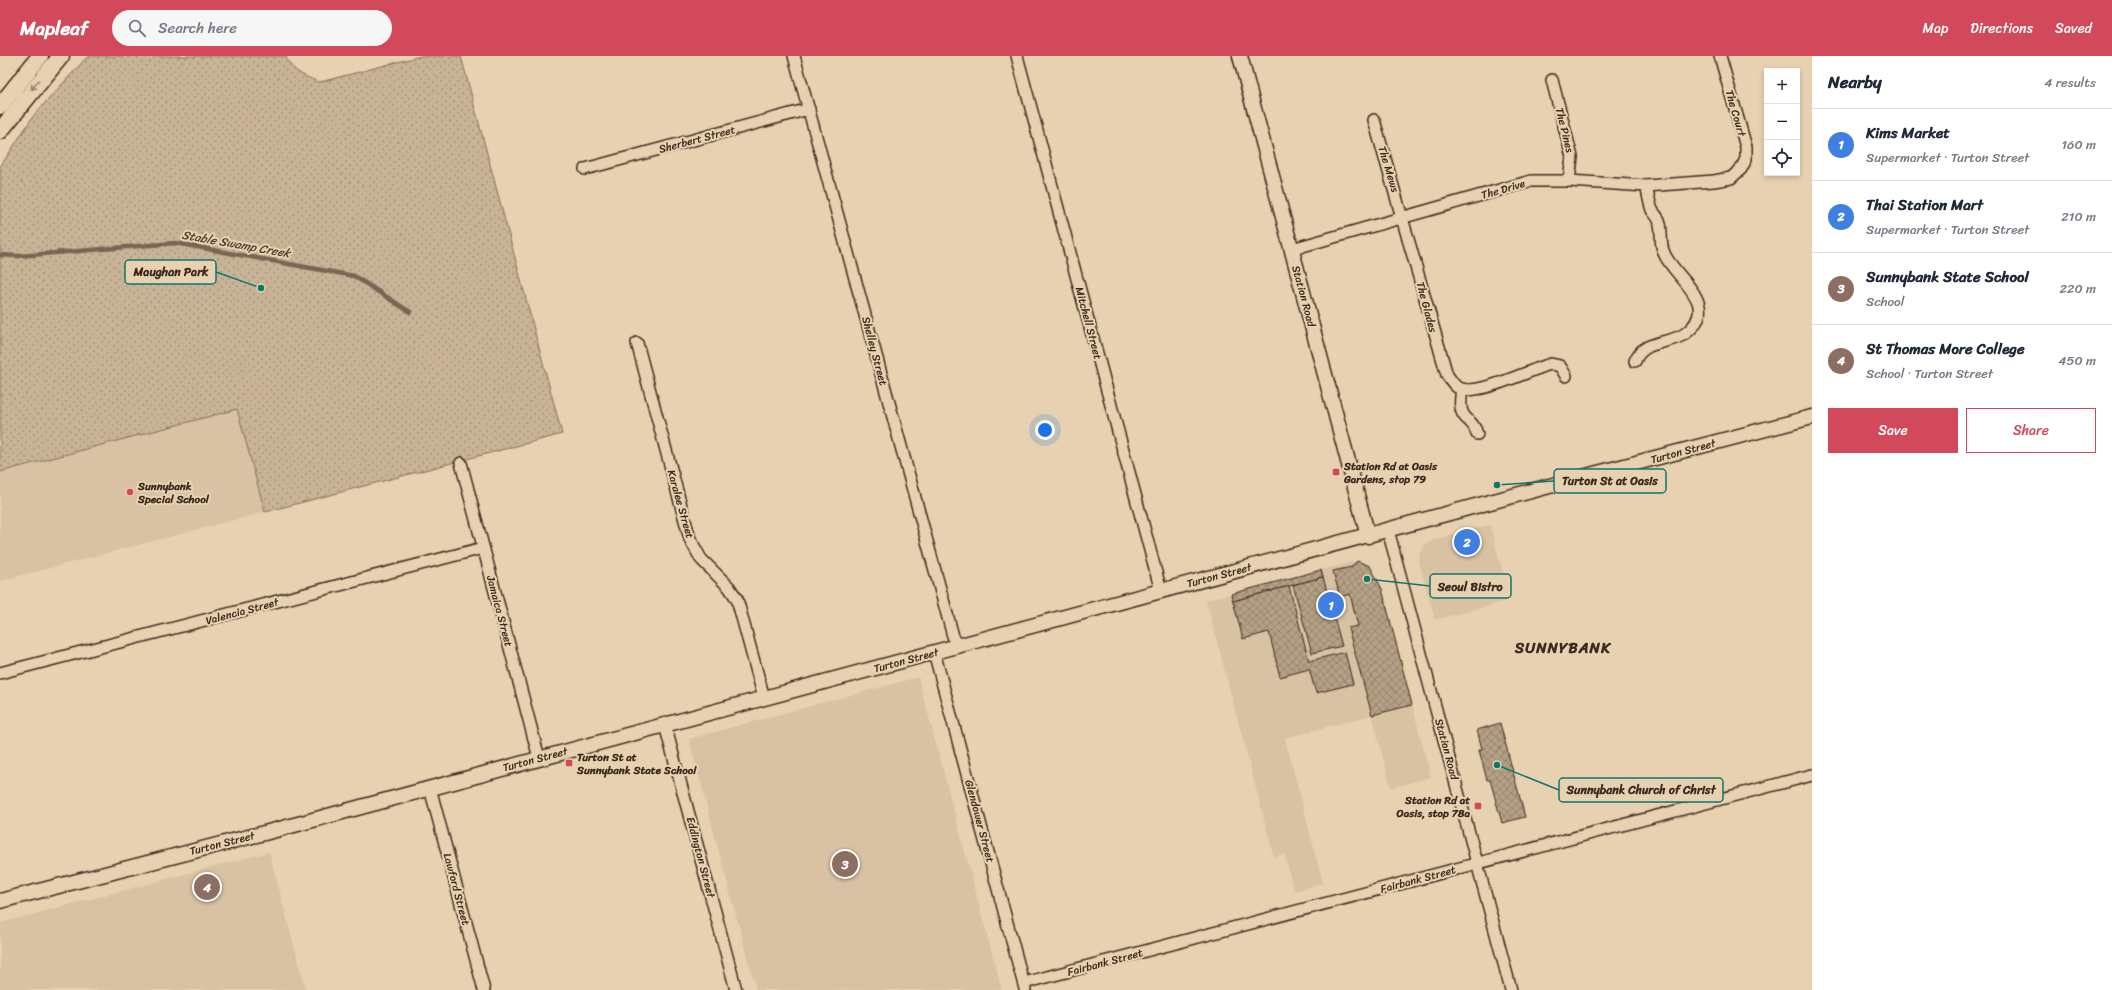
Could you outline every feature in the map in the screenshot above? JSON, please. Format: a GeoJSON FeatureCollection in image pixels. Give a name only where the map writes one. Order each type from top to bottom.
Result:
{"type":"FeatureCollection","features":[{"type":"Feature","properties":{"kind":"main road"},"geometry":{"type":"LineString","coordinates":[[0,106],[40,56]]}},
{"type":"Feature","properties":{"kind":"main road"},"geometry":{"type":"LineString","coordinates":[[0,130],[61,56]]}},
{"type":"Feature","properties":{"kind":"street","name":"Shelley Street"},"geometry":{"type":"LineString","coordinates":[[794,56],[956,647]]}},
{"type":"Feature","properties":{"kind":"street","name":"Mitchell Street"},"geometry":{"type":"LineString","coordinates":[[1017,56],[1161,591]]}},
{"type":"Feature","properties":{"kind":"street","name":"Station Road"},"geometry":{"type":"LineString","coordinates":[[1240,56],[1368,536]]}},
{"type":"Feature","properties":{"kind":"street","name":"The Court"},"geometry":{"type":"LineString","coordinates":[[1720,56],[1746,147],[1746,159],[1741,169]]}},
{"type":"Feature","properties":{"kind":"street","name":"The Pines"},"geometry":{"type":"LineString","coordinates":[[1552,80],[1572,157],[1569,181]]}},
{"type":"Feature","properties":{"kind":"street","name":"Sherbert Street"},"geometry":{"type":"LineString","coordinates":[[585,169],[809,109]]}},
{"type":"Feature","properties":{"kind":"street","name":"The Mews"},"geometry":{"type":"LineString","coordinates":[[1374,120],[1403,218]]}},
{"type":"Feature","properties":{"kind":"street","name":"The Drive"},"geometry":{"type":"LineString","coordinates":[[1292,249],[1531,180],[1646,186],[1714,181],[1731,178],[1741,169]]}},
{"type":"Feature","properties":{"kind":"street"},"geometry":{"type":"LineString","coordinates":[[1635,361],[1638,353],[1647,346],[1680,337],[1695,326],[1699,310],[1693,291],[1672,267],[1664,254],[1659,220],[1652,209],[1646,186]]}},
{"type":"Feature","properties":{"kind":"street","name":"The Glades"},"geometry":{"type":"LineString","coordinates":[[1403,218],[1440,357],[1447,375],[1458,387],[1462,389]]}},
{"type":"Feature","properties":{"kind":"street","name":"Karalee Street"},"geometry":{"type":"LineString","coordinates":[[637,344],[690,539],[701,559],[729,587],[737,599],[764,698]]}},
{"type":"Feature","properties":{"kind":"street"},"geometry":{"type":"LineString","coordinates":[[1477,434],[1474,424],[1462,413],[1460,401],[1462,389],[1470,390],[1486,387],[1551,364],[1560,366],[1566,376]]}},
{"type":"Feature","properties":{"kind":"street","name":"Turton Street"},"geometry":{"type":"LineString","coordinates":[[0,901],[666,725],[1812,417]]}},
{"type":"Feature","properties":{"kind":"street","name":"Jamaica Street"},"geometry":{"type":"LineString","coordinates":[[461,463],[539,758]]}},
{"type":"Feature","properties":{"kind":"street","name":"Station Road"},"geometry":{"type":"LineString","coordinates":[[1388,530],[1511,990]]}},
{"type":"Feature","properties":{"kind":"street","name":"Valencia Street"},"geometry":{"type":"LineString","coordinates":[[0,673],[483,548]]}},
{"type":"Feature","properties":{"kind":"street","name":"Glendower Street"},"geometry":{"type":"LineString","coordinates":[[934,652],[1025,987]]}},
{"type":"Feature","properties":{"kind":"street","name":"Eddington Street"},"geometry":{"type":"LineString","coordinates":[[666,725],[736,990]]}},
{"type":"Feature","properties":{"kind":"street","name":"Fairbank Street"},"geometry":{"type":"LineString","coordinates":[[1025,987],[1477,863],[1812,775]]}},
{"type":"Feature","properties":{"kind":"street","name":"Lawford Street"},"geometry":{"type":"LineString","coordinates":[[430,788],[484,990]]}},
{"type":"Feature","properties":{"kind":"shaded area"},"geometry":{"type":"Polygon","coordinates":[[[88,56],[286,56],[291,65],[299,73],[320,82],[421,56],[461,56],[562,434],[265,512],[237,409],[0,472],[0,167],[34,115],[88,56]]]}},
{"type":"Feature","properties":{"kind":"shaded area","name":"Sunnybank Special School"},"geometry":{"type":"Polygon","coordinates":[[[237,408],[265,512],[0,581],[0,472],[237,408]]]}},
{"type":"Feature","properties":{"kind":"shaded area"},"geometry":{"type":"Polygon","coordinates":[[[1490,525],[1510,600],[1435,620],[1419,562],[1420,553],[1425,545],[1433,540],[1490,525]]]}},
{"type":"Feature","properties":{"kind":"shaded area"},"geometry":{"type":"Polygon","coordinates":[[[1357,561],[1370,566],[1382,589],[1431,777],[1391,788],[1372,715],[1285,738],[1323,883],[1294,891],[1284,854],[1274,857],[1206,600],[1357,561]]]}},
{"type":"Feature","properties":{"kind":"shaded area"},"geometry":{"type":"Polygon","coordinates":[[[918,677],[1002,990],[756,990],[689,739],[918,677]]]}},
{"type":"Feature","properties":{"kind":"shaded area"},"geometry":{"type":"Polygon","coordinates":[[[269,852],[306,990],[0,990],[0,923],[269,852]]]}},
{"type":"Feature","properties":{"kind":"building"},"geometry":{"type":"Polygon","coordinates":[[[1357,561],[1370,566],[1382,589],[1412,705],[1372,715],[1348,628],[1358,626],[1350,594],[1340,597],[1333,571],[1352,567],[1357,561]]]}},
{"type":"Feature","properties":{"kind":"building"},"geometry":{"type":"Polygon","coordinates":[[[1321,570],[1323,577],[1233,601],[1231,594],[1321,570]]]}},
{"type":"Feature","properties":{"kind":"building"},"geometry":{"type":"Polygon","coordinates":[[[1323,577],[1342,646],[1312,653],[1293,585],[1323,577]]]}},
{"type":"Feature","properties":{"kind":"building"},"geometry":{"type":"Polygon","coordinates":[[[1289,586],[1309,661],[1345,652],[1353,684],[1316,693],[1309,669],[1280,677],[1269,632],[1243,639],[1233,601],[1289,586]]]}},
{"type":"Feature","properties":{"kind":"building"},"geometry":{"type":"Polygon","coordinates":[[[1500,723],[1525,817],[1502,823],[1490,780],[1487,780],[1479,750],[1482,749],[1477,730],[1500,723]]]}},
{"type":"Feature","properties":{"kind":"waterway","name":"Stable Swamp Creek"},"geometry":{"type":"LineString","coordinates":[[0,255],[18,256],[175,243],[354,276],[410,312]]}},
{"type":"Feature","properties":{"kind":"place","name":"Maughan Park"},"geometry":{"type":"Point","coordinates":[261,288]}},
{"type":"Feature","properties":{"kind":"place","name":"Station Rd at Oasis Gardens, stop 79"},"geometry":{"type":"Point","coordinates":[1336,472]}},
{"type":"Feature","properties":{"kind":"place","name":"Turton St at Oasis"},"geometry":{"type":"Point","coordinates":[1497,485]}},
{"type":"Feature","properties":{"kind":"place","name":"Sunnybank Special School"},"geometry":{"type":"Point","coordinates":[130,492]}},
{"type":"Feature","properties":{"kind":"place","name":"Thai Station Mart"},"geometry":{"type":"Point","coordinates":[1467,542]}},
{"type":"Feature","properties":{"kind":"place","name":"Seoul Bistro"},"geometry":{"type":"Point","coordinates":[1367,579]}},
{"type":"Feature","properties":{"kind":"place","name":"Kims Market"},"geometry":{"type":"Point","coordinates":[1331,605]}},
{"type":"Feature","properties":{"kind":"place","name":"Turton St at Sunnybank State School"},"geometry":{"type":"Point","coordinates":[569,763]}},
{"type":"Feature","properties":{"kind":"place","name":"Sunnybank Church of Christ"},"geometry":{"type":"Point","coordinates":[1497,765]}},
{"type":"Feature","properties":{"kind":"place","name":"Station Rd at Oasis, stop 78a"},"geometry":{"type":"Point","coordinates":[1478,806]}},
{"type":"Feature","properties":{"kind":"place","name":"Sunnybank State School"},"geometry":{"type":"Point","coordinates":[845,864]}},
{"type":"Feature","properties":{"kind":"place","name":"St Thomas More College"},"geometry":{"type":"Point","coordinates":[207,887]}},
{"type":"Feature","properties":{"kind":"district","name":"SUNNYBANK"},"geometry":{"type":"Point","coordinates":[1563,648]}}]}
